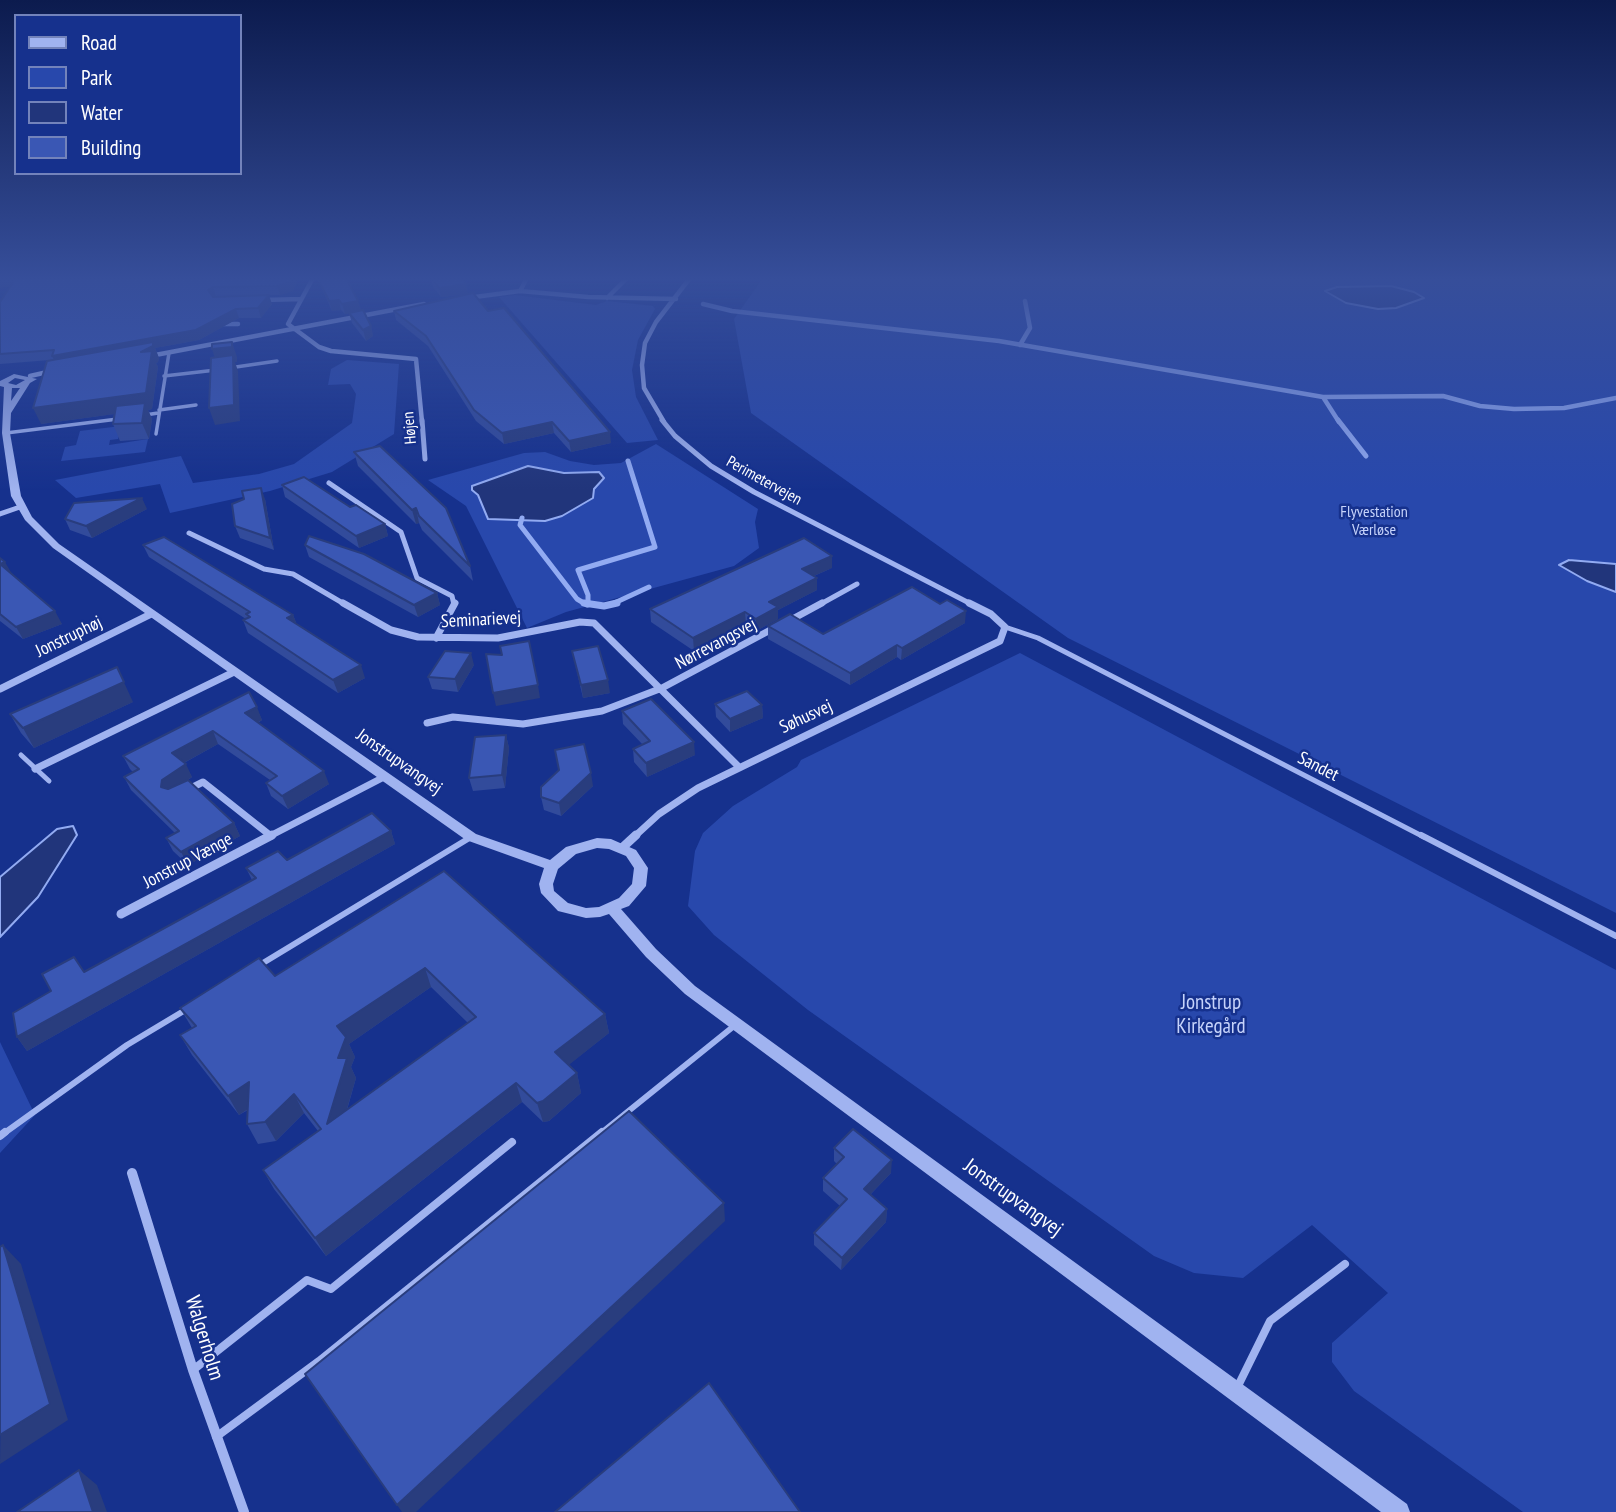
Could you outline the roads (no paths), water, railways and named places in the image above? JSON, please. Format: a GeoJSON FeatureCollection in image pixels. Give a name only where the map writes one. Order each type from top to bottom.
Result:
{"type":"FeatureCollection","features":[{"type":"Feature","properties":{"kind":"street"},"geometry":{"type":"LineString","coordinates":[[139,358],[191,349]]}},
{"type":"Feature","properties":{"kind":"street","name":"Højen"},"geometry":{"type":"LineString","coordinates":[[323,349],[416,359],[425,459]]}},
{"type":"Feature","properties":{"kind":"street","name":"Perimetervejen"},"geometry":{"type":"LineString","coordinates":[[644,349],[642,365],[644,388],[655,411],[674,436],[712,466],[754,492],[917,573],[991,614],[1005,626]]}},
{"type":"Feature","properties":{"kind":"street"},"geometry":{"type":"LineString","coordinates":[[0,514],[20,507],[3,434],[7,413],[3,383],[30,380],[58,372]]}},
{"type":"Feature","properties":{"kind":"street"},"geometry":{"type":"LineString","coordinates":[[7,413],[30,380]]}},
{"type":"Feature","properties":{"kind":"street"},"geometry":{"type":"LineString","coordinates":[[329,483],[401,532],[417,578],[452,596],[455,603],[436,638]]}},
{"type":"Feature","properties":{"kind":"street","name":"Jonstrupvangvej"},"geometry":{"type":"LineString","coordinates":[[20,507],[56,546],[471,837],[552,866]]}},
{"type":"Feature","properties":{"kind":"street","name":"Seminarievej"},"geometry":{"type":"LineString","coordinates":[[189,533],[264,569],[293,574],[391,630],[436,638],[498,638],[594,623],[738,766]]}},
{"type":"Feature","properties":{"kind":"street","name":"Nørrevangsvej"},"geometry":{"type":"LineString","coordinates":[[427,723],[453,717],[523,723],[567,719],[602,711],[662,688],[857,584]]}},
{"type":"Feature","properties":{"kind":"street","name":"Jonstruphøj"},"geometry":{"type":"LineString","coordinates":[[0,688],[151,614]]}},
{"type":"Feature","properties":{"kind":"street","name":"Søhusvej"},"geometry":{"type":"LineString","coordinates":[[622,847],[659,814],[738,766],[1000,641],[1005,626]]}},
{"type":"Feature","properties":{"kind":"street"},"geometry":{"type":"LineString","coordinates":[[35,769],[234,672]]}},
{"type":"Feature","properties":{"kind":"street","name":"Jonstrup Vænge"},"geometry":{"type":"LineString","coordinates":[[121,914],[384,777]]}},
{"type":"Feature","properties":{"kind":"street","name":"Jonstrup Vænge"},"geometry":{"type":"LineString","coordinates":[[173,797],[203,782],[271,836]]}},
{"type":"Feature","properties":{"kind":"street"},"geometry":{"type":"LineString","coordinates":[[597,843],[622,847],[638,859],[642,877],[633,895],[612,908],[586,913],[563,907],[548,893],[546,884],[552,866],[560,857],[584,845],[597,843]]}},
{"type":"Feature","properties":{"kind":"street","name":"Jonstrupvangvej"},"geometry":{"type":"LineString","coordinates":[[612,908],[651,953],[690,990],[1399,1512]]}},
{"type":"Feature","properties":{"kind":"street","name":"Walgerholm"},"geometry":{"type":"LineString","coordinates":[[132,1173],[193,1370],[244,1512]]}},
{"type":"Feature","properties":{"kind":"lane"},"geometry":{"type":"LineString","coordinates":[[156,434],[169,353]]}},
{"type":"Feature","properties":{"kind":"lane"},"geometry":{"type":"LineString","coordinates":[[164,376],[277,362]]}},
{"type":"Feature","properties":{"kind":"lane"},"geometry":{"type":"LineString","coordinates":[[132,417],[196,405]]}},
{"type":"Feature","properties":{"kind":"lane"},"geometry":{"type":"LineString","coordinates":[[3,434],[119,418]]}},
{"type":"Feature","properties":{"kind":"lane","name":"Sandet"},"geometry":{"type":"LineString","coordinates":[[1005,626],[1038,638],[1616,936]]}},
{"type":"Feature","properties":{"kind":"lane"},"geometry":{"type":"LineString","coordinates":[[21,755],[49,781]]}},
{"type":"Feature","properties":{"kind":"lane"},"geometry":{"type":"LineString","coordinates":[[246,973],[471,837]]}},
{"type":"Feature","properties":{"kind":"lane"},"geometry":{"type":"LineString","coordinates":[[0,1136],[127,1045],[198,1002]]}},
{"type":"Feature","properties":{"kind":"lane"},"geometry":{"type":"LineString","coordinates":[[216,1437],[330,1352],[738,1023]]}},
{"type":"Feature","properties":{"kind":"lane"},"geometry":{"type":"LineString","coordinates":[[193,1370],[307,1280],[331,1289],[512,1142]]}},
{"type":"Feature","properties":{"kind":"lane"},"geometry":{"type":"LineString","coordinates":[[1236,1390],[1270,1321],[1345,1264]]}},
{"type":"Feature","properties":{"kind":"water"},"geometry":{"type":"Polygon","coordinates":[[[528,466],[564,473],[599,472],[604,478],[594,489],[593,498],[562,516],[545,521],[488,519],[472,486],[528,466]]]}},
{"type":"Feature","properties":{"kind":"water"},"geometry":{"type":"Polygon","coordinates":[[[1569,560],[1616,564],[1616,592],[1587,581],[1559,565],[1569,560]]]}},
{"type":"Feature","properties":{"kind":"water"},"geometry":{"type":"Polygon","coordinates":[[[73,826],[77,835],[38,897],[0,937],[0,877],[57,829],[73,826]]]}},
{"type":"Feature","properties":{"kind":"waterway"},"geometry":{"type":"LineString","coordinates":[[1043,349],[1323,397]]}},
{"type":"Feature","properties":{"kind":"waterway"},"geometry":{"type":"LineString","coordinates":[[1323,397],[1443,396],[1480,406],[1514,409],[1564,408],[1616,398]]}},
{"type":"Feature","properties":{"kind":"waterway"},"geometry":{"type":"LineString","coordinates":[[1323,397],[1339,422]]}},
{"type":"Feature","properties":{"kind":"waterway"},"geometry":{"type":"LineString","coordinates":[[1338,420],[1366,456]]}},
{"type":"Feature","properties":{"kind":"waterway"},"geometry":{"type":"LineString","coordinates":[[588,604],[588,595],[578,570],[655,547],[628,461]]}},
{"type":"Feature","properties":{"kind":"waterway"},"geometry":{"type":"LineString","coordinates":[[522,518],[520,525],[577,599],[587,605]]}},
{"type":"Feature","properties":{"kind":"waterway"},"geometry":{"type":"LineString","coordinates":[[612,604],[649,587]]}},
{"type":"Feature","properties":{"kind":"waterway"},"geometry":{"type":"LineString","coordinates":[[584,603],[588,604]]}},
{"type":"Feature","properties":{"kind":"waterway"},"geometry":{"type":"LineString","coordinates":[[612,604],[617,603]]}},
{"type":"Feature","properties":{"kind":"waterway"},"geometry":{"type":"LineString","coordinates":[[588,604],[612,604]]}},
{"type":"Feature","properties":{"kind":"park label","name":"Flyvestation Værløse"},"geometry":{"type":"Point","coordinates":[1374,521]}},
{"type":"Feature","properties":{"kind":"park label","name":"Jonstrup Kirkegård"},"geometry":{"type":"Point","coordinates":[1211,1015]}}]}
